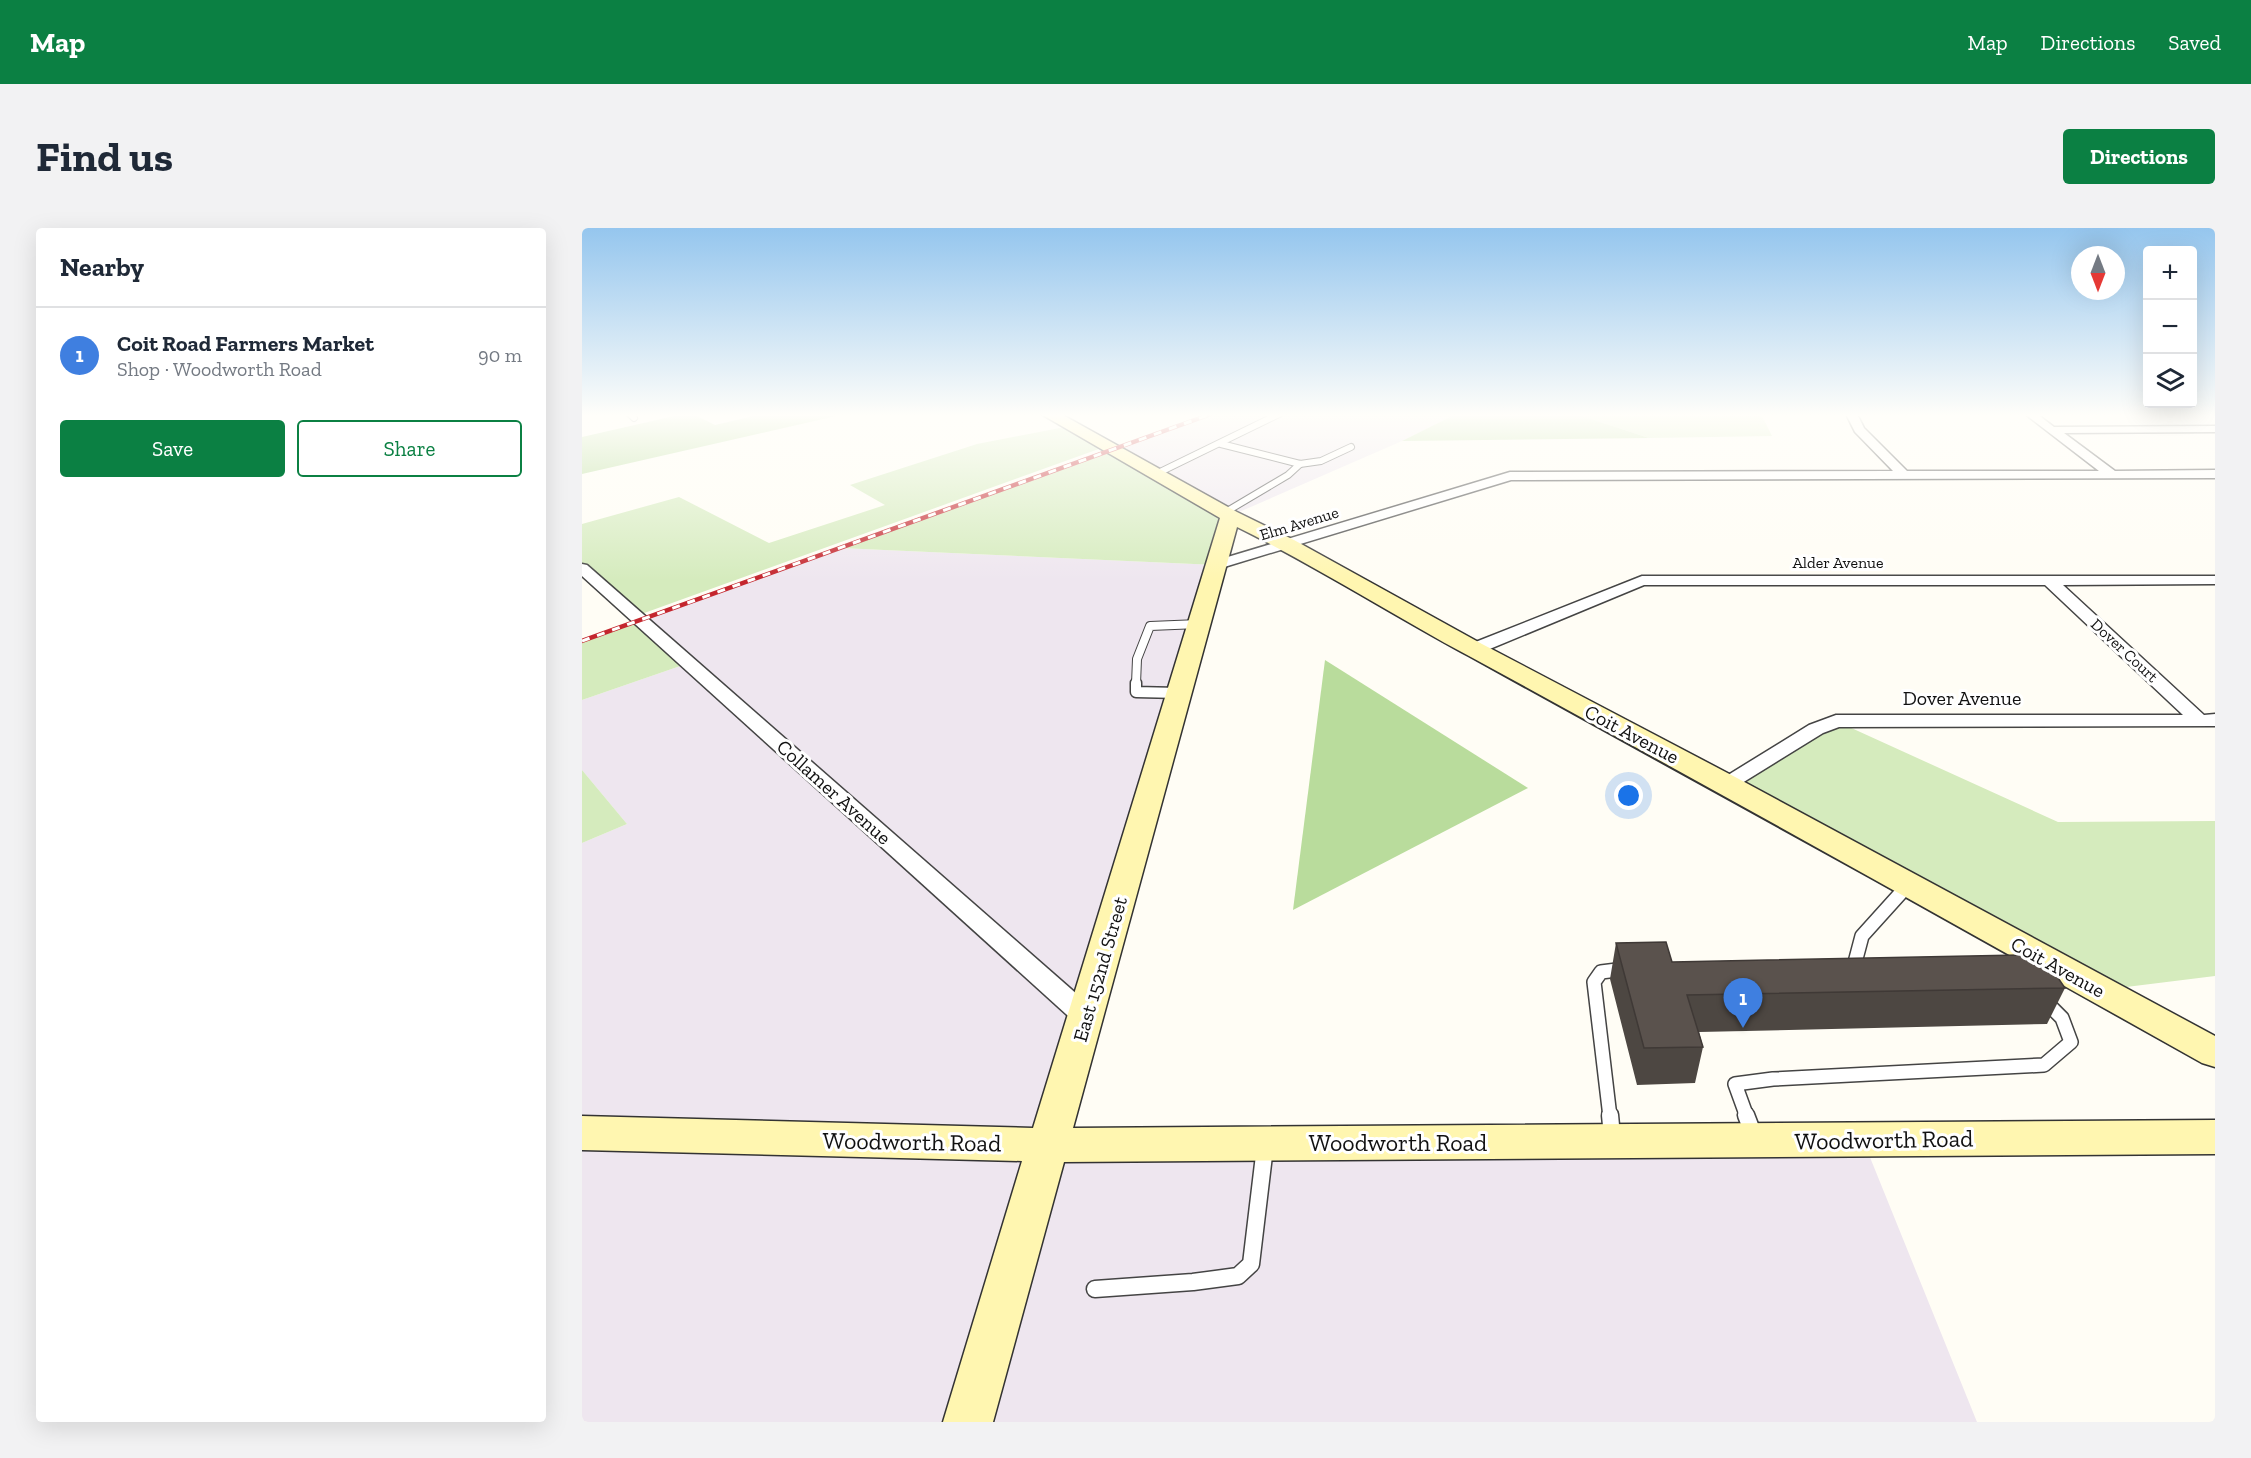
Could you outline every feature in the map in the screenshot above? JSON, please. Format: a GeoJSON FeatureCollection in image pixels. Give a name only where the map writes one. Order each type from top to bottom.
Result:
{"type":"FeatureCollection","features":[{"type":"Feature","properties":{"kind":"street","name":"Coit Avenue"},"geometry":{"type":"LineString","coordinates":[[1148,470],[1227,515],[1287,544],[1474,649],[1726,784],[2215,1053]]}},
{"type":"Feature","properties":{"kind":"street"},"geometry":{"type":"LineString","coordinates":[[1899,470],[1904,475]]}},
{"type":"Feature","properties":{"kind":"street"},"geometry":{"type":"LineString","coordinates":[[2106,470],[2112,474]]}},
{"type":"Feature","properties":{"kind":"street","name":"Elm Avenue"},"geometry":{"type":"LineString","coordinates":[[1216,565],[1510,476],[2215,474]]}},
{"type":"Feature","properties":{"kind":"street","name":"East 152nd Street"},"geometry":{"type":"LineString","coordinates":[[968,1422],[1216,565],[1227,515]]}},
{"type":"Feature","properties":{"kind":"street","name":"Collamer Avenue"},"geometry":{"type":"LineString","coordinates":[[583,570],[1086,1017]]}},
{"type":"Feature","properties":{"kind":"street","name":"Dover Court"},"geometry":{"type":"LineString","coordinates":[[2049,580],[2207,721]]}},
{"type":"Feature","properties":{"kind":"street","name":"Alder Avenue"},"geometry":{"type":"LineString","coordinates":[[1474,649],[1642,581],[2215,580]]}},
{"type":"Feature","properties":{"kind":"street","name":"Dover Avenue"},"geometry":{"type":"LineString","coordinates":[[1726,784],[1816,729],[1836,721],[2207,721]]}},
{"type":"Feature","properties":{"kind":"street","name":"Woodworth Road"},"geometry":{"type":"LineString","coordinates":[[582,1133],[1047,1145],[1756,1142],[2215,1137]]}},
{"type":"Feature","properties":{"kind":"lane"},"geometry":{"type":"LineString","coordinates":[[1156,474],[1165,470]]}},
{"type":"Feature","properties":{"kind":"lane"},"geometry":{"type":"LineString","coordinates":[[1227,515],[1294,470]]}},
{"type":"Feature","properties":{"kind":"lane"},"geometry":{"type":"LineString","coordinates":[[1179,693],[1136,692],[1137,659],[1150,626],[1199,624]]}},
{"type":"Feature","properties":{"kind":"lane"},"geometry":{"type":"LineString","coordinates":[[1852,973],[1862,936],[1909,885]]}},
{"type":"Feature","properties":{"kind":"lane"},"geometry":{"type":"LineString","coordinates":[[1613,1142],[1605,1095],[1594,982],[1601,972],[1644,969]]}},
{"type":"Feature","properties":{"kind":"lane"},"geometry":{"type":"LineString","coordinates":[[1756,1142],[1735,1084],[1773,1079],[2044,1065],[2071,1042],[2069,1028],[2055,1009],[2034,991]]}},
{"type":"Feature","properties":{"kind":"lane"},"geometry":{"type":"LineString","coordinates":[[1095,1289],[1193,1282],[1238,1276],[1251,1263],[1265,1144]]}},
{"type":"Feature","properties":{"kind":"shaded area"},"geometry":{"type":"Polygon","coordinates":[[[1150,470],[1336,470],[1230,516],[1150,470]]]}},
{"type":"Feature","properties":{"kind":"shaded area"},"geometry":{"type":"Polygon","coordinates":[[[840,548],[1216,565],[1047,1145],[1863,1140],[1977,1422],[582,1422],[582,843],[627,824],[582,770],[582,700],[689,663],[642,621],[840,548]]]}},
{"type":"Feature","properties":{"kind":"green space"},"geometry":{"type":"Polygon","coordinates":[[[582,470],[601,470],[582,474],[582,470]]]}},
{"type":"Feature","properties":{"kind":"green space"},"geometry":{"type":"Polygon","coordinates":[[[897,470],[1041,470],[636,616],[582,568],[582,524],[679,497],[769,543],[885,505],[850,485],[897,470]]]}},
{"type":"Feature","properties":{"kind":"green space"},"geometry":{"type":"Polygon","coordinates":[[[1057,470],[1150,470],[1230,516],[1216,565],[840,548],[1057,470]]]}},
{"type":"Feature","properties":{"kind":"green space"},"geometry":{"type":"Polygon","coordinates":[[[642,621],[689,663],[582,700],[582,641],[642,621]]]}},
{"type":"Feature","properties":{"kind":"green space"},"geometry":{"type":"Polygon","coordinates":[[[1325,660],[1528,788],[1293,910],[1325,660]]]}},
{"type":"Feature","properties":{"kind":"green space"},"geometry":{"type":"Polygon","coordinates":[[[1836,721],[2058,822],[2215,821],[2215,976],[2102,990],[1727,784],[1836,721]]]}},
{"type":"Feature","properties":{"kind":"green space"},"geometry":{"type":"Polygon","coordinates":[[[582,770],[627,824],[582,843],[582,770]]]}},
{"type":"Feature","properties":{"kind":"building"},"geometry":{"type":"Polygon","coordinates":[[[1666,942],[1672,962],[2020,955],[2050,966],[2065,988],[1687,995],[1703,1047],[1644,1048],[1616,943],[1666,942]]]}},
{"type":"Feature","properties":{"kind":"railway"},"geometry":{"type":"LineString","coordinates":[[582,641],[1057,470]]}},
{"type":"Feature","properties":{"kind":"place","name":"Coit Road Farmers Market"},"geometry":{"type":"Point","coordinates":[1743,1028]}}]}
